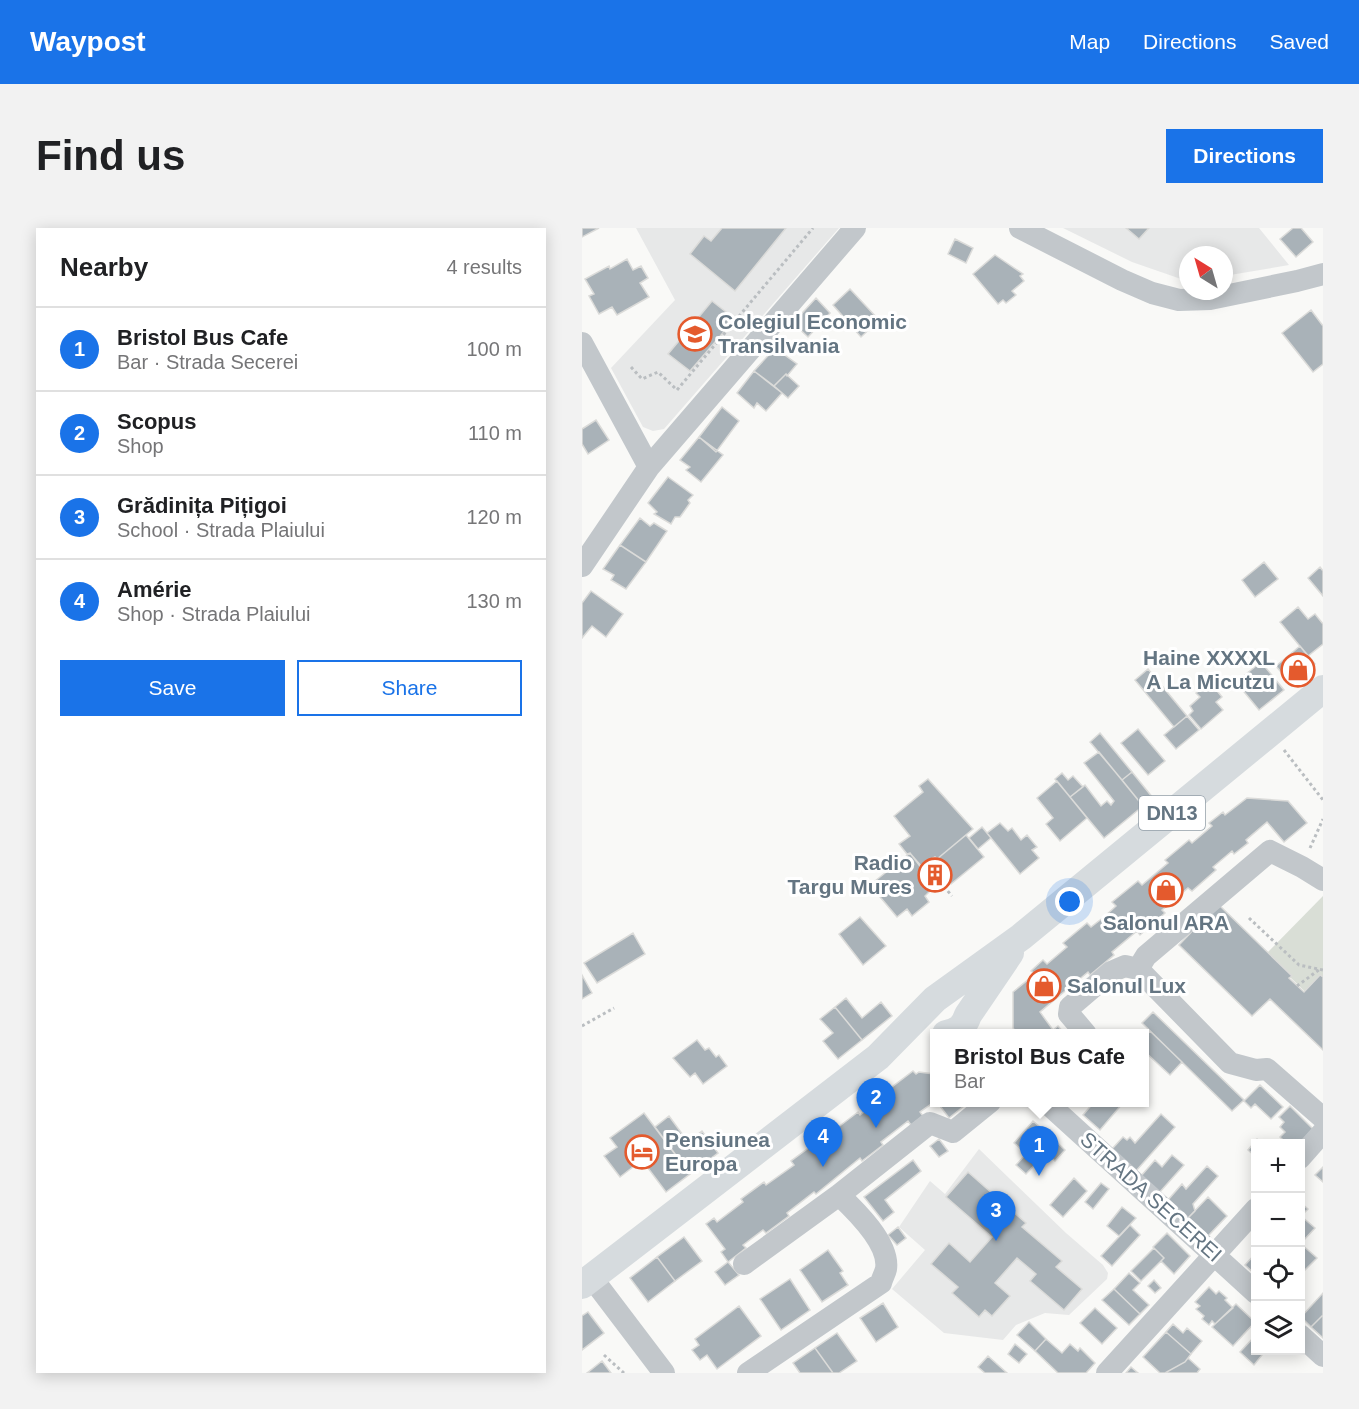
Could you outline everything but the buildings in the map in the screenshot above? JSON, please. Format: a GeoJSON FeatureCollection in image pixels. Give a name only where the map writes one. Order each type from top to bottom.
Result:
{"type":"FeatureCollection","features":[{"type":"Feature","properties":{"kind":"main road","name":"DN13"},"geometry":{"type":"LineString","coordinates":[[587,1281],[878,1057],[936,1000],[1022,937],[1323,689]]}},
{"type":"Feature","properties":{"kind":"main road","name":"DN13"},"geometry":{"type":"LineString","coordinates":[[956,1029],[1022,937]]}},
{"type":"Feature","properties":{"kind":"main road"},"geometry":{"type":"LineString","coordinates":[[936,1000],[957,996],[963,1001],[967,1007],[956,1029]]}},
{"type":"Feature","properties":{"kind":"main road","name":"DN13"},"geometry":{"type":"LineString","coordinates":[[878,1057],[930,1039]]}},
{"type":"Feature","properties":{"kind":"street"},"geometry":{"type":"LineString","coordinates":[[582,566],[649,467],[855,228]]}},
{"type":"Feature","properties":{"kind":"street"},"geometry":{"type":"LineString","coordinates":[[1020,228],[1122,280],[1179,300],[1210,299],[1323,274]]}},
{"type":"Feature","properties":{"kind":"street"},"geometry":{"type":"LineString","coordinates":[[582,344],[649,467]]}},
{"type":"Feature","properties":{"kind":"street"},"geometry":{"type":"LineString","coordinates":[[1138,969],[1146,956],[1270,851],[1323,880]]}},
{"type":"Feature","properties":{"kind":"street"},"geometry":{"type":"LineString","coordinates":[[1082,1029],[1069,1014],[1070,1007],[1110,972],[1125,966],[1138,969],[1230,1063],[1256,1070],[1267,1069],[1323,1118]]}},
{"type":"Feature","properties":{"kind":"street"},"geometry":{"type":"LineString","coordinates":[[744,1264],[839,1195],[930,1123],[953,1131],[984,1107]]}},
{"type":"Feature","properties":{"kind":"street","name":"STRADA SECEREI"},"geometry":{"type":"LineString","coordinates":[[1051,1107],[1251,1288]]}},
{"type":"Feature","properties":{"kind":"street"},"geometry":{"type":"LineString","coordinates":[[1305,1152],[1323,1132]]}},
{"type":"Feature","properties":{"kind":"street"},"geometry":{"type":"LineString","coordinates":[[748,1373],[881,1283],[886,1267],[882,1248],[861,1217],[839,1195]]}},
{"type":"Feature","properties":{"kind":"street"},"geometry":{"type":"LineString","coordinates":[[1107,1373],[1251,1215]]}},
{"type":"Feature","properties":{"kind":"street"},"geometry":{"type":"LineString","coordinates":[[587,1281],[664,1373]]}},
{"type":"Feature","properties":{"kind":"street"},"geometry":{"type":"LineString","coordinates":[[1305,1340],[1323,1356]]}},
{"type":"Feature","properties":{"kind":"path"},"geometry":{"type":"LineString","coordinates":[[631,367],[642,379],[658,372],[677,390],[813,228]]}},
{"type":"Feature","properties":{"kind":"path"},"geometry":{"type":"LineString","coordinates":[[1281,746],[1323,800]]}},
{"type":"Feature","properties":{"kind":"path"},"geometry":{"type":"LineString","coordinates":[[1302,867],[1323,819]]}},
{"type":"Feature","properties":{"kind":"path"},"geometry":{"type":"LineString","coordinates":[[940,882],[952,896]]}},
{"type":"Feature","properties":{"kind":"path"},"geometry":{"type":"LineString","coordinates":[[1249,918],[1299,965],[1322,968]]}},
{"type":"Feature","properties":{"kind":"path"},"geometry":{"type":"LineString","coordinates":[[1297,986],[1322,968]]}},
{"type":"Feature","properties":{"kind":"path"},"geometry":{"type":"LineString","coordinates":[[582,1026],[614,1008]]}},
{"type":"Feature","properties":{"kind":"path"},"geometry":{"type":"LineString","coordinates":[[604,1355],[624,1373]]}},
{"type":"Feature","properties":{"kind":"shaded area","name":"Colegiul Economic Transilvania"},"geometry":{"type":"Polygon","coordinates":[[[636,228],[839,228],[664,429],[653,431],[643,427],[611,368],[675,300],[636,228]]]}},
{"type":"Feature","properties":{"kind":"shaded area"},"geometry":{"type":"Polygon","coordinates":[[[1063,228],[1259,228],[1289,265],[1233,274],[1233,246],[1179,246],[1179,278],[1132,262],[1063,228]]]}},
{"type":"Feature","properties":{"kind":"shaded area"},"geometry":{"type":"Polygon","coordinates":[[[1323,896],[1323,1009],[1266,954],[1323,896]]]}},
{"type":"Feature","properties":{"kind":"shaded area"},"geometry":{"type":"Polygon","coordinates":[[[979,1149],[1066,1233],[1103,1265],[1108,1273],[1107,1279],[1069,1315],[1045,1313],[1016,1325],[1003,1340],[944,1333],[892,1289],[925,1250],[899,1227],[930,1181],[945,1194],[979,1149]]]}},
{"type":"Feature","properties":{"kind":"place","name":"Colegiul Economic Transilvania"},"geometry":{"type":"Point","coordinates":[695,334]}},
{"type":"Feature","properties":{"kind":"place","name":"Haine XXXXL A La Micutzu"},"geometry":{"type":"Point","coordinates":[1298,670]}},
{"type":"Feature","properties":{"kind":"place","name":"Radio Targu Mures"},"geometry":{"type":"Point","coordinates":[935,875]}},
{"type":"Feature","properties":{"kind":"place","name":"Salonul ARA"},"geometry":{"type":"Point","coordinates":[1166,890]}},
{"type":"Feature","properties":{"kind":"place","name":"Salonul Lux"},"geometry":{"type":"Point","coordinates":[1044,986]}},
{"type":"Feature","properties":{"kind":"place","name":"Scopus"},"geometry":{"type":"Point","coordinates":[876,1128]}},
{"type":"Feature","properties":{"kind":"place","name":"Pensiunea Europa"},"geometry":{"type":"Point","coordinates":[642,1152]}},
{"type":"Feature","properties":{"kind":"place","name":"Amérie"},"geometry":{"type":"Point","coordinates":[823,1167]}},
{"type":"Feature","properties":{"kind":"place","name":"Bristol Bus Cafe"},"geometry":{"type":"Point","coordinates":[1039,1176]}},
{"type":"Feature","properties":{"kind":"place","name":"Grădinița Pițigoi"},"geometry":{"type":"Point","coordinates":[996,1241]}}]}
